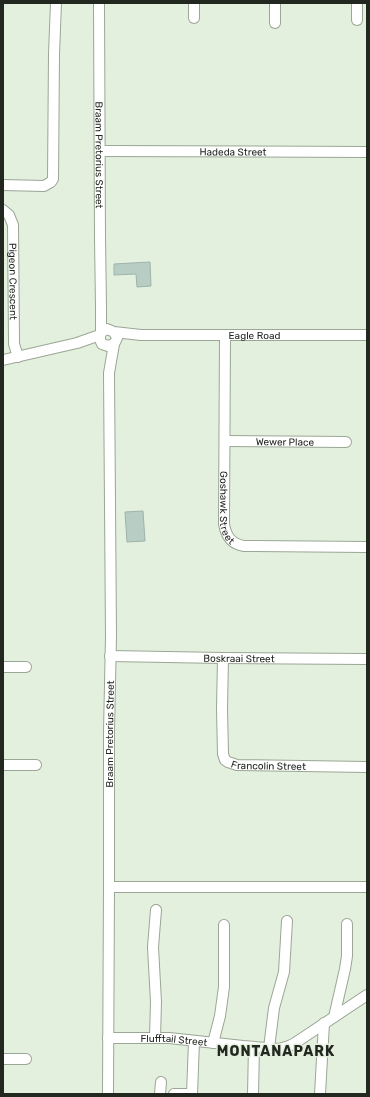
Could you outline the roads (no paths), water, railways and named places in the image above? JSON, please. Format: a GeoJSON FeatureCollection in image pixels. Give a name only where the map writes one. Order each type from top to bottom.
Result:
{"type":"FeatureCollection","features":[{"type":"Feature","properties":{"kind":"street"},"geometry":{"type":"LineString","coordinates":[[3,185],[44,186],[53,179],[56,3]]}},
{"type":"Feature","properties":{"kind":"street","name":"Braam Pretorius Street"},"geometry":{"type":"LineString","coordinates":[[100,3],[101,307],[108,338],[109,373],[110,656],[108,1094]]}},
{"type":"Feature","properties":{"kind":"street"},"geometry":{"type":"LineString","coordinates":[[194,3],[194,18]]}},
{"type":"Feature","properties":{"kind":"street"},"geometry":{"type":"LineString","coordinates":[[275,3],[275,23]]}},
{"type":"Feature","properties":{"kind":"street"},"geometry":{"type":"LineString","coordinates":[[356,3],[357,20]]}},
{"type":"Feature","properties":{"kind":"street","name":"Hadeda Street"},"geometry":{"type":"LineString","coordinates":[[100,151],[367,152]]}},
{"type":"Feature","properties":{"kind":"street","name":"Pigeon Crescent"},"geometry":{"type":"LineString","coordinates":[[3,210],[9,215],[12,225],[14,339],[18,357]]}},
{"type":"Feature","properties":{"kind":"street","name":"Eagle Road"},"geometry":{"type":"LineString","coordinates":[[3,360],[77,343],[141,335],[367,335]]}},
{"type":"Feature","properties":{"kind":"street","name":"Goshawk Street"},"geometry":{"type":"LineString","coordinates":[[225,335],[224,524],[227,537],[232,542],[244,546],[367,547]]}},
{"type":"Feature","properties":{"kind":"street","name":"Wewer Place"},"geometry":{"type":"LineString","coordinates":[[225,442],[346,442]]}},
{"type":"Feature","properties":{"kind":"street","name":"Boskraai Street"},"geometry":{"type":"LineString","coordinates":[[110,656],[367,659]]}},
{"type":"Feature","properties":{"kind":"street","name":"Francolin Street"},"geometry":{"type":"LineString","coordinates":[[223,658],[222,742],[224,757],[228,762],[237,765],[367,767]]}},
{"type":"Feature","properties":{"kind":"street"},"geometry":{"type":"LineString","coordinates":[[3,668],[26,667]]}},
{"type":"Feature","properties":{"kind":"street"},"geometry":{"type":"LineString","coordinates":[[3,765],[36,765]]}},
{"type":"Feature","properties":{"kind":"street"},"geometry":{"type":"LineString","coordinates":[[109,887],[367,887]]}},
{"type":"Feature","properties":{"kind":"street"},"geometry":{"type":"LineString","coordinates":[[155,1038],[156,1002],[153,947],[156,910]]}},
{"type":"Feature","properties":{"kind":"street"},"geometry":{"type":"LineString","coordinates":[[269,1048],[274,1008],[284,972],[287,921]]}},
{"type":"Feature","properties":{"kind":"street"},"geometry":{"type":"LineString","coordinates":[[334,1017],[348,956],[348,924]]}},
{"type":"Feature","properties":{"kind":"street"},"geometry":{"type":"LineString","coordinates":[[213,1043],[220,1016],[224,988],[224,925]]}},
{"type":"Feature","properties":{"kind":"street","name":"Flufftail Street"},"geometry":{"type":"LineString","coordinates":[[108,1038],[169,1038],[283,1049],[367,995]]}},
{"type":"Feature","properties":{"kind":"street"},"geometry":{"type":"LineString","coordinates":[[320,1094],[324,1024]]}},
{"type":"Feature","properties":{"kind":"street"},"geometry":{"type":"LineString","coordinates":[[174,1094],[192,1094],[194,1041]]}},
{"type":"Feature","properties":{"kind":"street"},"geometry":{"type":"LineString","coordinates":[[253,1094],[254,1047]]}},
{"type":"Feature","properties":{"kind":"street"},"geometry":{"type":"LineString","coordinates":[[3,1059],[26,1059]]}},
{"type":"Feature","properties":{"kind":"street"},"geometry":{"type":"LineString","coordinates":[[160,1094],[161,1082]]}},
{"type":"Feature","properties":{"kind":"district","name":"MONTANAPARK"},"geometry":{"type":"Point","coordinates":[276,1051]}}]}
